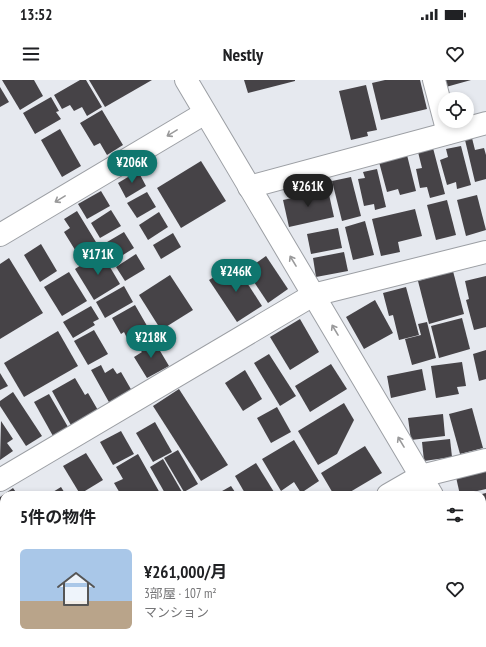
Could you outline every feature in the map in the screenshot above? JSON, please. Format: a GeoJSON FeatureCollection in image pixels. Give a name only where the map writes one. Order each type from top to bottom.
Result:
{"type":"FeatureCollection","features":[{"type":"Feature","properties":{"kind":"street"},"geometry":{"type":"LineString","coordinates":[[186,80],[430,491]]}},
{"type":"Feature","properties":{"kind":"street"},"geometry":{"type":"LineString","coordinates":[[434,80],[448,133]]}},
{"type":"Feature","properties":{"kind":"street"},"geometry":{"type":"LineString","coordinates":[[0,235],[205,113]]}},
{"type":"Feature","properties":{"kind":"street"},"geometry":{"type":"LineString","coordinates":[[249,187],[486,123]]}},
{"type":"Feature","properties":{"kind":"street"},"geometry":{"type":"LineString","coordinates":[[0,480],[314,295],[486,252]]}},
{"type":"Feature","properties":{"kind":"street"},"geometry":{"type":"LineString","coordinates":[[395,491],[421,476],[486,460]]}},
{"type":"Feature","properties":{"kind":"building"},"geometry":{"type":"Polygon","coordinates":[[[2,80],[34,80],[43,96],[20,110],[2,80]]]}},
{"type":"Feature","properties":{"kind":"building"},"geometry":{"type":"Polygon","coordinates":[[[80,80],[86,80],[102,107],[87,116],[82,107],[74,111],[70,105],[62,109],[54,95],[80,80]]]}},
{"type":"Feature","properties":{"kind":"building"},"geometry":{"type":"Polygon","coordinates":[[[89,80],[152,80],[105,107],[89,80]]]}},
{"type":"Feature","properties":{"kind":"building"},"geometry":{"type":"Polygon","coordinates":[[[244,80],[295,80],[295,81],[248,93],[244,80]]]}},
{"type":"Feature","properties":{"kind":"building"},"geometry":{"type":"Polygon","coordinates":[[[385,80],[420,80],[427,109],[381,120],[372,83],[385,80]]]}},
{"type":"Feature","properties":{"kind":"building"},"geometry":{"type":"Polygon","coordinates":[[[445,80],[471,80],[446,87],[445,80]]]}},
{"type":"Feature","properties":{"kind":"building"},"geometry":{"type":"Polygon","coordinates":[[[366,85],[377,130],[367,132],[368,136],[351,140],[339,91],[366,85]]]}},
{"type":"Feature","properties":{"kind":"building"},"geometry":{"type":"Polygon","coordinates":[[[0,87],[9,102],[0,107],[0,87]]]}},
{"type":"Feature","properties":{"kind":"building"},"geometry":{"type":"Polygon","coordinates":[[[51,97],[59,111],[56,112],[61,119],[35,134],[23,113],[51,97]]]}},
{"type":"Feature","properties":{"kind":"building"},"geometry":{"type":"Polygon","coordinates":[[[102,110],[123,145],[107,155],[100,143],[94,146],[80,123],[102,110]]]}},
{"type":"Feature","properties":{"kind":"building"},"geometry":{"type":"Polygon","coordinates":[[[60,129],[81,166],[62,177],[41,140],[60,129]]]}},
{"type":"Feature","properties":{"kind":"building"},"geometry":{"type":"Polygon","coordinates":[[[472,138],[475,150],[484,148],[486,155],[486,179],[475,182],[465,140],[472,138]]]}},
{"type":"Feature","properties":{"kind":"building"},"geometry":{"type":"Polygon","coordinates":[[[461,146],[471,185],[457,189],[456,182],[447,185],[440,160],[448,157],[446,149],[461,146]]]}},
{"type":"Feature","properties":{"kind":"building"},"geometry":{"type":"Polygon","coordinates":[[[433,148],[445,194],[430,198],[427,187],[420,188],[416,169],[422,168],[418,152],[433,148]]]}},
{"type":"Feature","properties":{"kind":"building"},"geometry":{"type":"Polygon","coordinates":[[[407,155],[416,191],[400,195],[398,189],[387,192],[379,162],[407,155]]]}},
{"type":"Feature","properties":{"kind":"building"},"geometry":{"type":"Polygon","coordinates":[[[201,161],[226,201],[181,228],[157,188],[201,161]]]}},
{"type":"Feature","properties":{"kind":"building"},"geometry":{"type":"Polygon","coordinates":[[[377,169],[386,207],[375,210],[374,204],[364,206],[358,179],[365,178],[363,172],[377,169]]]}},
{"type":"Feature","properties":{"kind":"building"},"geometry":{"type":"Polygon","coordinates":[[[138,171],[146,186],[126,198],[118,183],[138,171]]]}},
{"type":"Feature","properties":{"kind":"building"},"geometry":{"type":"Polygon","coordinates":[[[351,177],[361,216],[342,221],[332,181],[351,177]]]}},
{"type":"Feature","properties":{"kind":"building"},"geometry":{"type":"Polygon","coordinates":[[[328,190],[334,217],[289,227],[283,200],[328,190]]]}},
{"type":"Feature","properties":{"kind":"building"},"geometry":{"type":"Polygon","coordinates":[[[101,191],[110,206],[87,219],[78,204],[101,191]]]}},
{"type":"Feature","properties":{"kind":"building"},"geometry":{"type":"Polygon","coordinates":[[[147,192],[156,207],[137,218],[127,203],[147,192]]]}},
{"type":"Feature","properties":{"kind":"building"},"geometry":{"type":"Polygon","coordinates":[[[477,195],[486,230],[466,236],[457,200],[477,195]]]}},
{"type":"Feature","properties":{"kind":"building"},"geometry":{"type":"Polygon","coordinates":[[[447,200],[456,235],[436,240],[427,205],[447,200]]]}},
{"type":"Feature","properties":{"kind":"building"},"geometry":{"type":"Polygon","coordinates":[[[415,209],[422,236],[398,242],[400,252],[381,256],[372,219],[415,209]]]}},
{"type":"Feature","properties":{"kind":"building"},"geometry":{"type":"Polygon","coordinates":[[[111,210],[121,226],[100,238],[91,223],[111,210]]]}},
{"type":"Feature","properties":{"kind":"building"},"geometry":{"type":"Polygon","coordinates":[[[77,211],[99,247],[80,258],[64,232],[70,228],[64,219],[77,211]]]}},
{"type":"Feature","properties":{"kind":"building"},"geometry":{"type":"Polygon","coordinates":[[[159,212],[168,227],[148,240],[139,225],[159,212]]]}},
{"type":"Feature","properties":{"kind":"building"},"geometry":{"type":"Polygon","coordinates":[[[365,221],[374,255],[353,260],[345,227],[365,221]]]}},
{"type":"Feature","properties":{"kind":"building"},"geometry":{"type":"Polygon","coordinates":[[[338,228],[342,248],[311,254],[307,234],[338,228]]]}},
{"type":"Feature","properties":{"kind":"building"},"geometry":{"type":"Polygon","coordinates":[[[124,232],[134,248],[112,262],[102,245],[124,232]]]}},
{"type":"Feature","properties":{"kind":"building"},"geometry":{"type":"Polygon","coordinates":[[[173,233],[181,247],[161,259],[153,245],[173,233]]]}},
{"type":"Feature","properties":{"kind":"building"},"geometry":{"type":"Polygon","coordinates":[[[41,244],[57,271],[40,282],[24,255],[41,244]]]}},
{"type":"Feature","properties":{"kind":"building"},"geometry":{"type":"Polygon","coordinates":[[[101,252],[120,284],[94,300],[75,269],[101,252]]]}},
{"type":"Feature","properties":{"kind":"building"},"geometry":{"type":"Polygon","coordinates":[[[344,252],[348,271],[316,277],[313,258],[344,252]]]}},
{"type":"Feature","properties":{"kind":"building"},"geometry":{"type":"Polygon","coordinates":[[[136,254],[145,269],[125,281],[116,267],[136,254]]]}},
{"type":"Feature","properties":{"kind":"building"},"geometry":{"type":"Polygon","coordinates":[[[266,256],[288,289],[268,303],[246,270],[266,256]]]}},
{"type":"Feature","properties":{"kind":"building"},"geometry":{"type":"Polygon","coordinates":[[[9,258],[43,313],[0,339],[0,264],[9,258]]]}},
{"type":"Feature","properties":{"kind":"building"},"geometry":{"type":"Polygon","coordinates":[[[235,264],[262,306],[237,322],[209,280],[235,264]]]}},
{"type":"Feature","properties":{"kind":"building"},"geometry":{"type":"Polygon","coordinates":[[[453,271],[464,314],[429,324],[418,281],[453,271]]]}},
{"type":"Feature","properties":{"kind":"building"},"geometry":{"type":"Polygon","coordinates":[[[69,272],[87,301],[62,316],[44,287],[69,272]]]}},
{"type":"Feature","properties":{"kind":"building"},"geometry":{"type":"Polygon","coordinates":[[[170,275],[193,310],[161,330],[139,295],[170,275]]]}},
{"type":"Feature","properties":{"kind":"building"},"geometry":{"type":"Polygon","coordinates":[[[486,276],[486,327],[474,330],[466,300],[469,299],[465,281],[486,276]]]}},
{"type":"Feature","properties":{"kind":"building"},"geometry":{"type":"Polygon","coordinates":[[[124,286],[133,302],[105,318],[96,302],[124,286]]]}},
{"type":"Feature","properties":{"kind":"building"},"geometry":{"type":"Polygon","coordinates":[[[406,287],[419,335],[399,340],[393,315],[389,316],[383,293],[406,287]]]}},
{"type":"Feature","properties":{"kind":"building"},"geometry":{"type":"Polygon","coordinates":[[[375,300],[393,333],[364,349],[346,317],[375,300]]]}},
{"type":"Feature","properties":{"kind":"building"},"geometry":{"type":"Polygon","coordinates":[[[135,305],[150,331],[138,338],[136,335],[128,340],[124,332],[121,334],[112,318],[135,305]]]}},
{"type":"Feature","properties":{"kind":"building"},"geometry":{"type":"Polygon","coordinates":[[[91,306],[99,319],[93,322],[95,325],[73,338],[63,322],[91,306]]]}},
{"type":"Feature","properties":{"kind":"building"},"geometry":{"type":"Polygon","coordinates":[[[462,318],[470,349],[439,358],[431,326],[462,318]]]}},
{"type":"Feature","properties":{"kind":"building"},"geometry":{"type":"Polygon","coordinates":[[[300,319],[319,352],[290,370],[270,337],[300,319]]]}},
{"type":"Feature","properties":{"kind":"building"},"geometry":{"type":"Polygon","coordinates":[[[427,322],[436,358],[412,365],[405,339],[421,335],[418,324],[427,322]]]}},
{"type":"Feature","properties":{"kind":"building"},"geometry":{"type":"Polygon","coordinates":[[[94,330],[108,354],[88,365],[74,341],[94,330]]]}},
{"type":"Feature","properties":{"kind":"building"},"geometry":{"type":"Polygon","coordinates":[[[58,331],[78,366],[24,397],[4,363],[58,331]]]}},
{"type":"Feature","properties":{"kind":"building"},"geometry":{"type":"Polygon","coordinates":[[[153,339],[169,366],[147,378],[134,357],[142,352],[140,350],[145,347],[143,344],[153,339]]]}},
{"type":"Feature","properties":{"kind":"building"},"geometry":{"type":"Polygon","coordinates":[[[486,350],[486,379],[479,381],[473,354],[486,350]]]}},
{"type":"Feature","properties":{"kind":"building"},"geometry":{"type":"Polygon","coordinates":[[[269,354],[296,396],[280,406],[254,363],[269,354]]]}},
{"type":"Feature","properties":{"kind":"building"},"geometry":{"type":"Polygon","coordinates":[[[462,362],[466,386],[457,387],[459,394],[436,398],[431,366],[462,362]]]}},
{"type":"Feature","properties":{"kind":"building"},"geometry":{"type":"Polygon","coordinates":[[[331,364],[347,389],[310,412],[295,386],[331,364]]]}},
{"type":"Feature","properties":{"kind":"building"},"geometry":{"type":"Polygon","coordinates":[[[101,365],[105,373],[113,368],[117,374],[121,372],[132,391],[110,404],[91,370],[101,365]]]}},
{"type":"Feature","properties":{"kind":"building"},"geometry":{"type":"Polygon","coordinates":[[[422,369],[426,390],[391,398],[387,376],[422,369]]]}},
{"type":"Feature","properties":{"kind":"building"},"geometry":{"type":"Polygon","coordinates":[[[245,370],[262,399],[243,411],[225,383],[245,370]]]}},
{"type":"Feature","properties":{"kind":"building"},"geometry":{"type":"Polygon","coordinates":[[[0,373],[8,386],[0,390],[0,373]]]}},
{"type":"Feature","properties":{"kind":"building"},"geometry":{"type":"Polygon","coordinates":[[[75,378],[85,395],[88,393],[99,412],[72,427],[52,391],[75,378]]]}},
{"type":"Feature","properties":{"kind":"building"},"geometry":{"type":"Polygon","coordinates":[[[179,389],[228,465],[201,481],[153,406],[179,389]]]}},
{"type":"Feature","properties":{"kind":"building"},"geometry":{"type":"Polygon","coordinates":[[[13,392],[42,436],[26,446],[0,406],[0,401],[13,392]]]}},
{"type":"Feature","properties":{"kind":"building"},"geometry":{"type":"Polygon","coordinates":[[[49,394],[68,427],[53,436],[34,402],[49,394]]]}},
{"type":"Feature","properties":{"kind":"building"},"geometry":{"type":"Polygon","coordinates":[[[344,403],[354,420],[337,454],[318,465],[298,431],[344,403]]]}},
{"type":"Feature","properties":{"kind":"building"},"geometry":{"type":"Polygon","coordinates":[[[277,407],[291,432],[271,443],[257,418],[277,407]]]}},
{"type":"Feature","properties":{"kind":"building"},"geometry":{"type":"Polygon","coordinates":[[[472,408],[483,448],[460,454],[449,414],[472,408]]]}},
{"type":"Feature","properties":{"kind":"building"},"geometry":{"type":"Polygon","coordinates":[[[443,414],[445,436],[411,440],[408,418],[443,414]]]}},
{"type":"Feature","properties":{"kind":"building"},"geometry":{"type":"Polygon","coordinates":[[[1,421],[13,439],[7,443],[13,451],[0,460],[1,421]]]}},
{"type":"Feature","properties":{"kind":"building"},"geometry":{"type":"Polygon","coordinates":[[[155,422],[172,452],[153,462],[136,433],[155,422]]]}},
{"type":"Feature","properties":{"kind":"building"},"geometry":{"type":"Polygon","coordinates":[[[121,431],[134,454],[113,465],[100,442],[121,431]]]}},
{"type":"Feature","properties":{"kind":"building"},"geometry":{"type":"Polygon","coordinates":[[[450,439],[452,457],[424,461],[422,442],[450,439]]]}},
{"type":"Feature","properties":{"kind":"building"},"geometry":{"type":"Polygon","coordinates":[[[294,440],[319,481],[304,491],[300,491],[294,482],[281,491],[262,459],[294,440]]]}},
{"type":"Feature","properties":{"kind":"building"},"geometry":{"type":"Polygon","coordinates":[[[365,446],[382,473],[352,491],[332,491],[321,473],[365,446]]]}},
{"type":"Feature","properties":{"kind":"building"},"geometry":{"type":"Polygon","coordinates":[[[178,450],[198,484],[183,491],[164,458],[178,450]]]}},
{"type":"Feature","properties":{"kind":"building"},"geometry":{"type":"Polygon","coordinates":[[[86,453],[103,480],[85,491],[78,491],[63,466],[86,453]]]}},
{"type":"Feature","properties":{"kind":"building"},"geometry":{"type":"Polygon","coordinates":[[[138,454],[159,491],[119,491],[114,483],[123,479],[116,467],[138,454]]]}},
{"type":"Feature","properties":{"kind":"building"},"geometry":{"type":"Polygon","coordinates":[[[163,459],[181,491],[164,491],[150,467],[163,459]]]}},
{"type":"Feature","properties":{"kind":"building"},"geometry":{"type":"Polygon","coordinates":[[[256,463],[273,491],[244,491],[235,476],[256,463]]]}},
{"type":"Feature","properties":{"kind":"building"},"geometry":{"type":"Polygon","coordinates":[[[486,470],[486,489],[477,491],[459,491],[456,477],[486,470]]]}},
{"type":"Feature","properties":{"kind":"building"},"geometry":{"type":"Polygon","coordinates":[[[231,486],[234,491],[222,491],[231,486]]]}},
{"type":"Feature","properties":{"kind":"building"},"geometry":{"type":"Polygon","coordinates":[[[61,487],[64,491],[54,491],[61,487]]]}}]}
